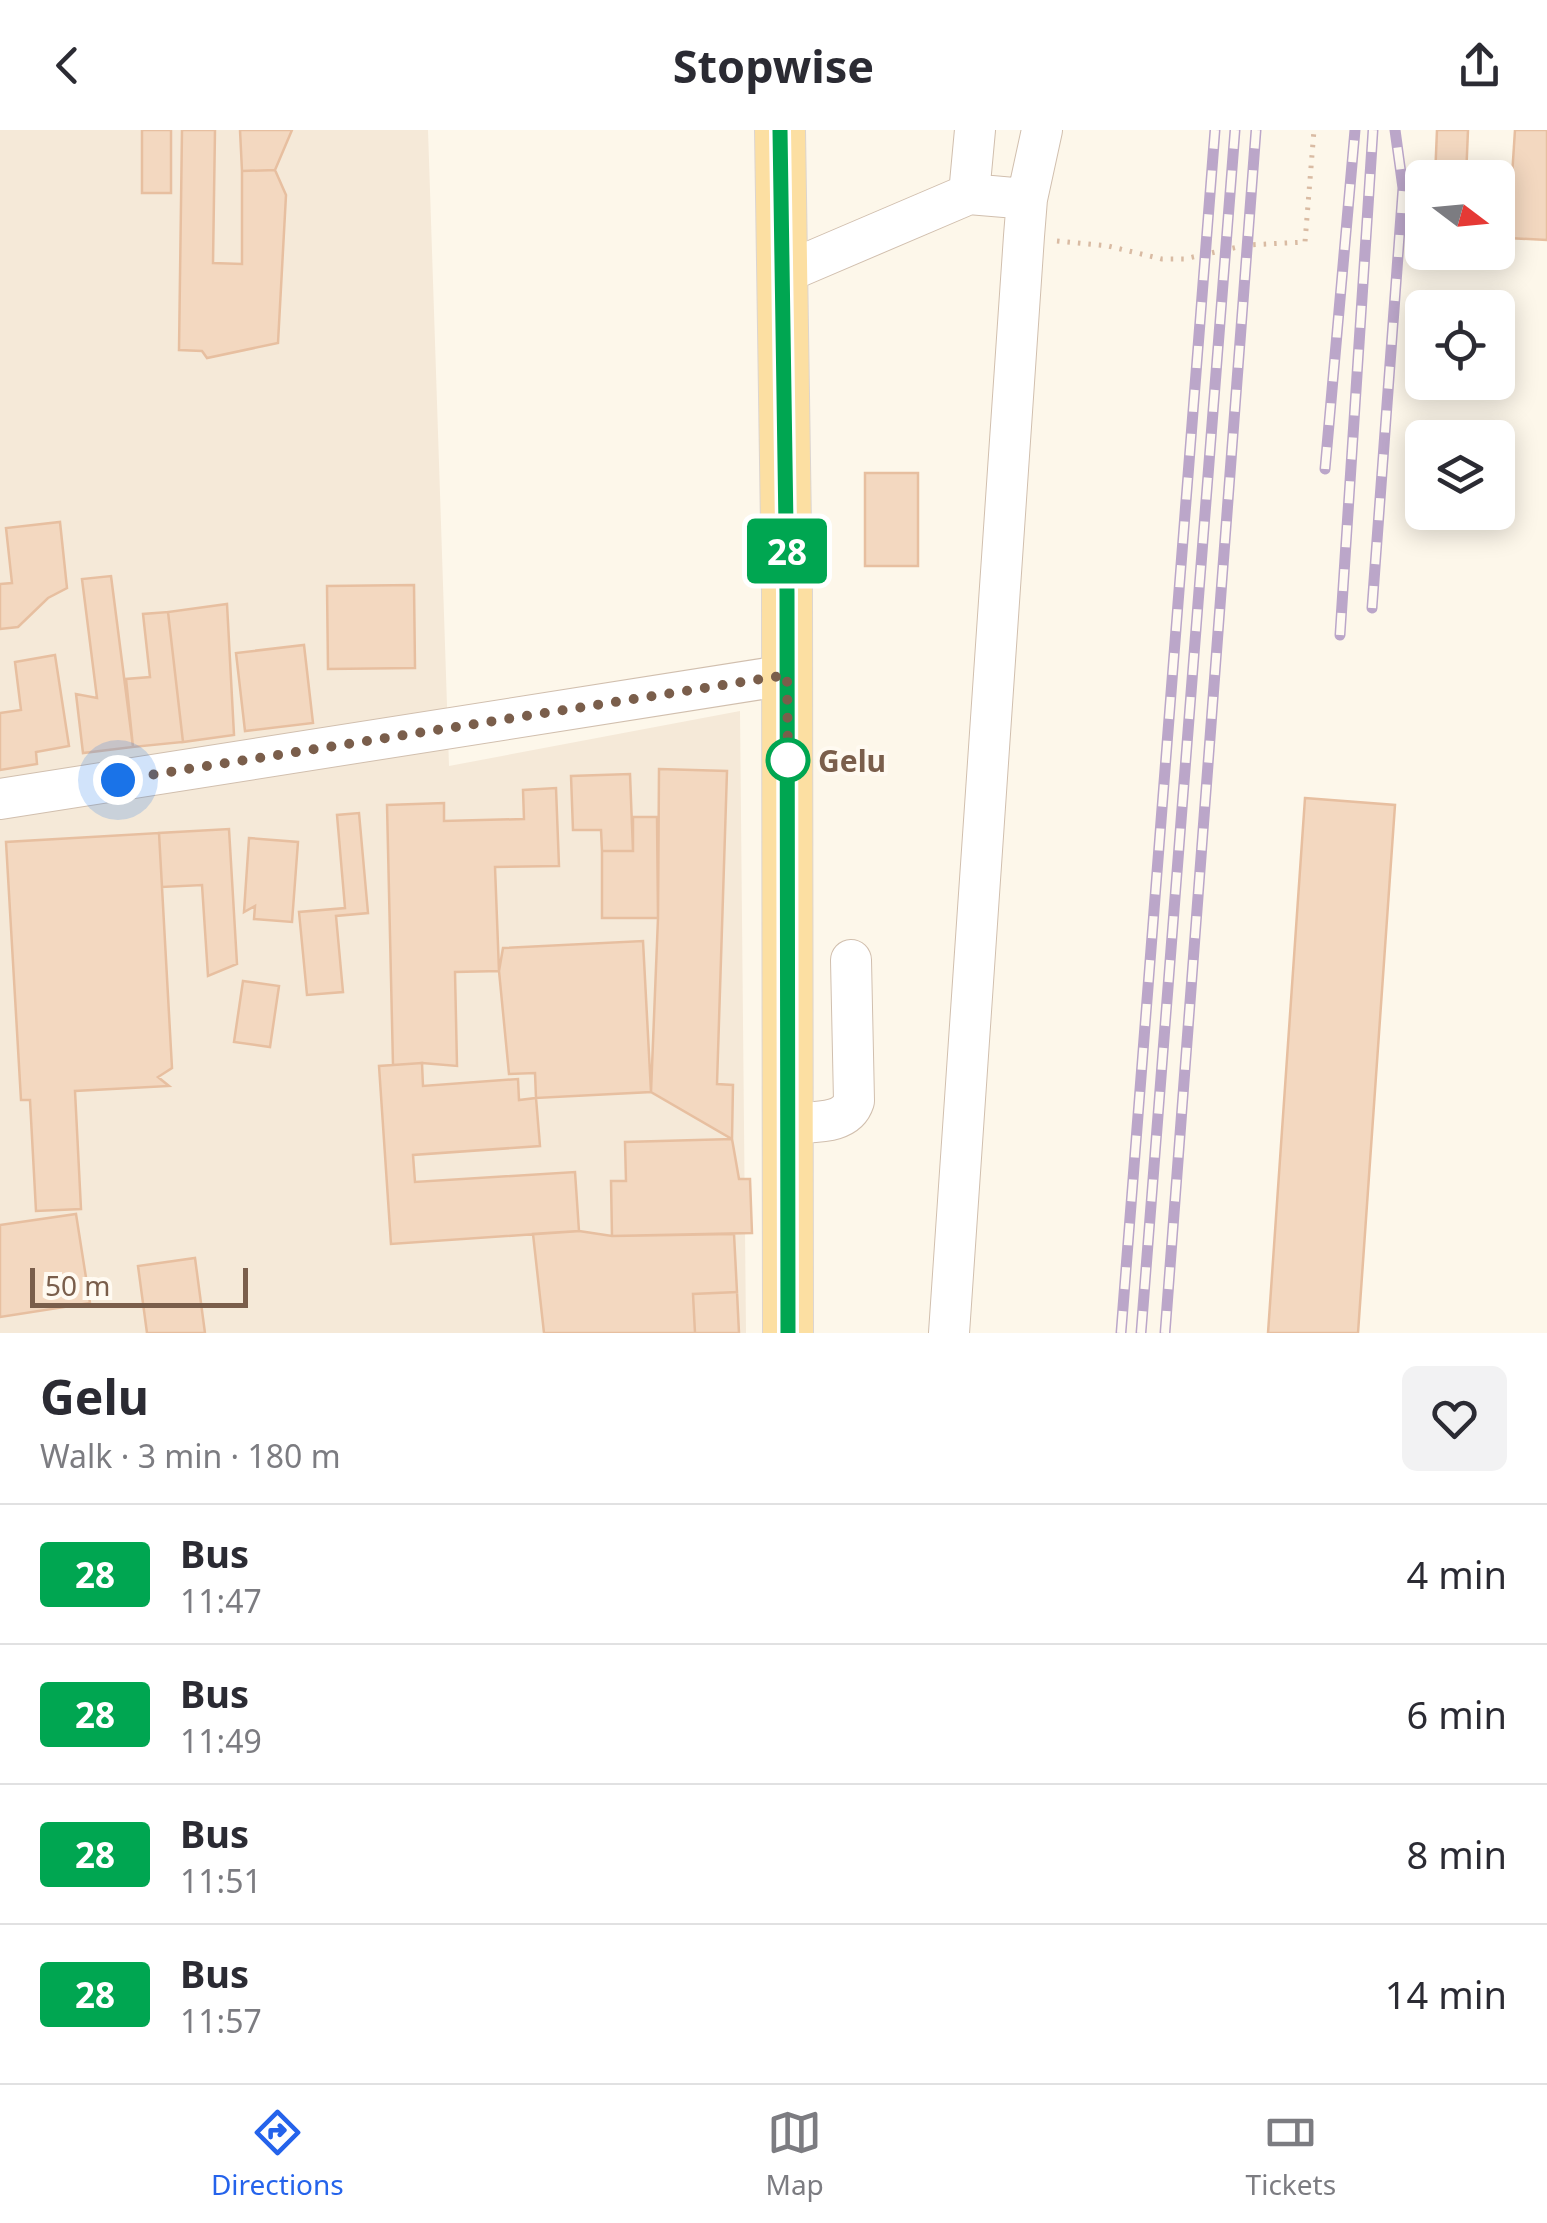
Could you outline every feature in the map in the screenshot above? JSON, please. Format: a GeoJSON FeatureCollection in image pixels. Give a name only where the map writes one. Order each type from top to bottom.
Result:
{"type":"FeatureCollection","features":[{"type":"Feature","properties":{"kind":"main road"},"geometry":{"type":"LineString","coordinates":[[780,130],[787,675],[788,1333]]}},
{"type":"Feature","properties":{"kind":"street"},"geometry":{"type":"LineString","coordinates":[[969,194],[975,130]]}},
{"type":"Feature","properties":{"kind":"street"},"geometry":{"type":"LineString","coordinates":[[949,1333],[1026,217],[1042,130]]}},
{"type":"Feature","properties":{"kind":"street"},"geometry":{"type":"LineString","coordinates":[[784,274],[969,194],[1026,217]]}},
{"type":"Feature","properties":{"kind":"street"},"geometry":{"type":"LineString","coordinates":[[0,798],[787,675]]}},
{"type":"Feature","properties":{"kind":"street"},"geometry":{"type":"LineString","coordinates":[[788,996],[851,976],[854,1101],[850,1111],[842,1118],[788,1124]]}},
{"type":"Feature","properties":{"kind":"path"},"geometry":{"type":"LineString","coordinates":[[1026,217],[1108,246],[1162,259],[1184,259],[1247,245],[1305,242],[1314,130]]}},
{"type":"Feature","properties":{"kind":"shaded area"},"geometry":{"type":"Polygon","coordinates":[[[0,130],[428,130],[449,766],[740,711],[746,1333],[0,1333],[0,130]]]}},
{"type":"Feature","properties":{"kind":"building"},"geometry":{"type":"Polygon","coordinates":[[[142,130],[171,130],[171,193],[142,193],[142,130]]]}},
{"type":"Feature","properties":{"kind":"building"},"geometry":{"type":"Polygon","coordinates":[[[182,130],[215,130],[213,263],[242,264],[242,171],[275,170],[286,195],[278,343],[207,358],[202,351],[179,350],[182,130]]]}},
{"type":"Feature","properties":{"kind":"building"},"geometry":{"type":"Polygon","coordinates":[[[240,130],[292,130],[275,170],[242,171],[240,130]]]}},
{"type":"Feature","properties":{"kind":"building"},"geometry":{"type":"Polygon","coordinates":[[[1437,130],[1468,130],[1467,160],[1436,160],[1437,130]]]}},
{"type":"Feature","properties":{"kind":"building"},"geometry":{"type":"Polygon","coordinates":[[[1515,130],[1547,130],[1547,240],[1515,238],[1515,130]]]}},
{"type":"Feature","properties":{"kind":"building"},"geometry":{"type":"Polygon","coordinates":[[[865,473],[918,473],[918,566],[865,566],[865,473]]]}},
{"type":"Feature","properties":{"kind":"building"},"geometry":{"type":"Polygon","coordinates":[[[60,522],[67,588],[48,598],[18,627],[0,629],[0,584],[12,583],[6,528],[60,522]]]}},
{"type":"Feature","properties":{"kind":"building"},"geometry":{"type":"Polygon","coordinates":[[[111,576],[133,747],[83,753],[76,694],[97,698],[82,579],[111,576]]]}},
{"type":"Feature","properties":{"kind":"building"},"geometry":{"type":"Polygon","coordinates":[[[414,585],[415,668],[328,669],[327,586],[414,585]]]}},
{"type":"Feature","properties":{"kind":"building"},"geometry":{"type":"Polygon","coordinates":[[[227,604],[234,735],[183,742],[168,612],[227,604]]]}},
{"type":"Feature","properties":{"kind":"building"},"geometry":{"type":"Polygon","coordinates":[[[168,612],[183,742],[133,747],[126,679],[150,677],[143,614],[168,612]]]}},
{"type":"Feature","properties":{"kind":"building"},"geometry":{"type":"Polygon","coordinates":[[[304,645],[313,723],[245,731],[236,653],[304,645]]]}},
{"type":"Feature","properties":{"kind":"building"},"geometry":{"type":"Polygon","coordinates":[[[55,655],[69,746],[36,752],[37,764],[0,770],[0,713],[21,710],[15,662],[55,655]]]}},
{"type":"Feature","properties":{"kind":"building"},"geometry":{"type":"Polygon","coordinates":[[[659,769],[727,771],[717,1084],[733,1085],[732,1139],[651,1092],[659,769]]]}},
{"type":"Feature","properties":{"kind":"building"},"geometry":{"type":"Polygon","coordinates":[[[630,774],[633,851],[602,851],[601,830],[573,830],[571,776],[630,774]]]}},
{"type":"Feature","properties":{"kind":"building"},"geometry":{"type":"Polygon","coordinates":[[[556,788],[559,866],[495,867],[499,971],[455,972],[457,1066],[393,1065],[387,805],[444,803],[444,821],[524,819],[523,790],[556,788]]]}},
{"type":"Feature","properties":{"kind":"building"},"geometry":{"type":"Polygon","coordinates":[[[1305,798],[1395,805],[1358,1333],[1268,1333],[1305,798]]]}},
{"type":"Feature","properties":{"kind":"building"},"geometry":{"type":"Polygon","coordinates":[[[359,813],[368,913],[336,916],[343,992],[307,995],[299,912],[345,908],[337,815],[359,813]]]}},
{"type":"Feature","properties":{"kind":"building"},"geometry":{"type":"Polygon","coordinates":[[[633,817],[657,817],[658,918],[602,918],[602,851],[633,851],[633,817]]]}},
{"type":"Feature","properties":{"kind":"building"},"geometry":{"type":"Polygon","coordinates":[[[229,829],[237,964],[208,976],[202,885],[162,887],[159,833],[229,829]]]}},
{"type":"Feature","properties":{"kind":"building"},"geometry":{"type":"Polygon","coordinates":[[[159,833],[172,1068],[158,1077],[169,1086],[75,1091],[81,1209],[36,1211],[30,1100],[21,1100],[6,842],[159,833]]]}},
{"type":"Feature","properties":{"kind":"building"},"geometry":{"type":"Polygon","coordinates":[[[249,838],[298,842],[292,922],[254,919],[255,906],[244,912],[249,838]]]}},
{"type":"Feature","properties":{"kind":"building"},"geometry":{"type":"Polygon","coordinates":[[[643,941],[651,1092],[536,1098],[535,1073],[509,1074],[499,971],[503,948],[643,941]]]}},
{"type":"Feature","properties":{"kind":"building"},"geometry":{"type":"Polygon","coordinates":[[[243,981],[279,986],[270,1047],[234,1042],[243,981]]]}},
{"type":"Feature","properties":{"kind":"building"},"geometry":{"type":"Polygon","coordinates":[[[422,1063],[423,1086],[518,1079],[519,1100],[536,1098],[540,1146],[413,1155],[415,1182],[575,1172],[579,1231],[391,1244],[379,1066],[422,1063]]]}},
{"type":"Feature","properties":{"kind":"building"},"geometry":{"type":"Polygon","coordinates":[[[732,1139],[739,1179],[750,1179],[752,1233],[612,1236],[611,1181],[626,1181],[625,1142],[732,1139]]]}},
{"type":"Feature","properties":{"kind":"building"},"geometry":{"type":"Polygon","coordinates":[[[76,1214],[90,1303],[0,1317],[0,1225],[76,1214]]]}},
{"type":"Feature","properties":{"kind":"building"},"geometry":{"type":"Polygon","coordinates":[[[579,1231],[612,1236],[734,1234],[737,1292],[693,1294],[695,1333],[544,1333],[533,1234],[579,1231]]]}},
{"type":"Feature","properties":{"kind":"building"},"geometry":{"type":"Polygon","coordinates":[[[195,1258],[205,1333],[147,1333],[138,1266],[195,1258]]]}},
{"type":"Feature","properties":{"kind":"building"},"geometry":{"type":"Polygon","coordinates":[[[737,1292],[739,1333],[695,1333],[693,1294],[737,1292]]]}},
{"type":"Feature","properties":{"kind":"railway"},"geometry":{"type":"LineString","coordinates":[[1121,1333],[1215,130]]}},
{"type":"Feature","properties":{"kind":"railway"},"geometry":{"type":"LineString","coordinates":[[1141,1333],[1235,130]]}},
{"type":"Feature","properties":{"kind":"railway"},"geometry":{"type":"LineString","coordinates":[[1165,1333],[1256,130]]}},
{"type":"Feature","properties":{"kind":"railway"},"geometry":{"type":"LineString","coordinates":[[1325,469],[1355,130]]}},
{"type":"Feature","properties":{"kind":"railway"},"geometry":{"type":"LineString","coordinates":[[1340,635],[1373,130]]}},
{"type":"Feature","properties":{"kind":"railway"},"geometry":{"type":"LineString","coordinates":[[1372,608],[1403,188],[1395,130]]}},
{"type":"Feature","properties":{"kind":"bus line","name":"28"},"geometry":{"type":"LineString","coordinates":[[780,130],[787,593],[788,1333]]}},
{"type":"Feature","properties":{"kind":"place","name":"Gelu"},"geometry":{"type":"Point","coordinates":[788,760]}},
{"type":"Feature","properties":{"kind":"route"},"geometry":{"type":"LineString","coordinates":[[118,780],[787,675],[788,760]]}}]}
